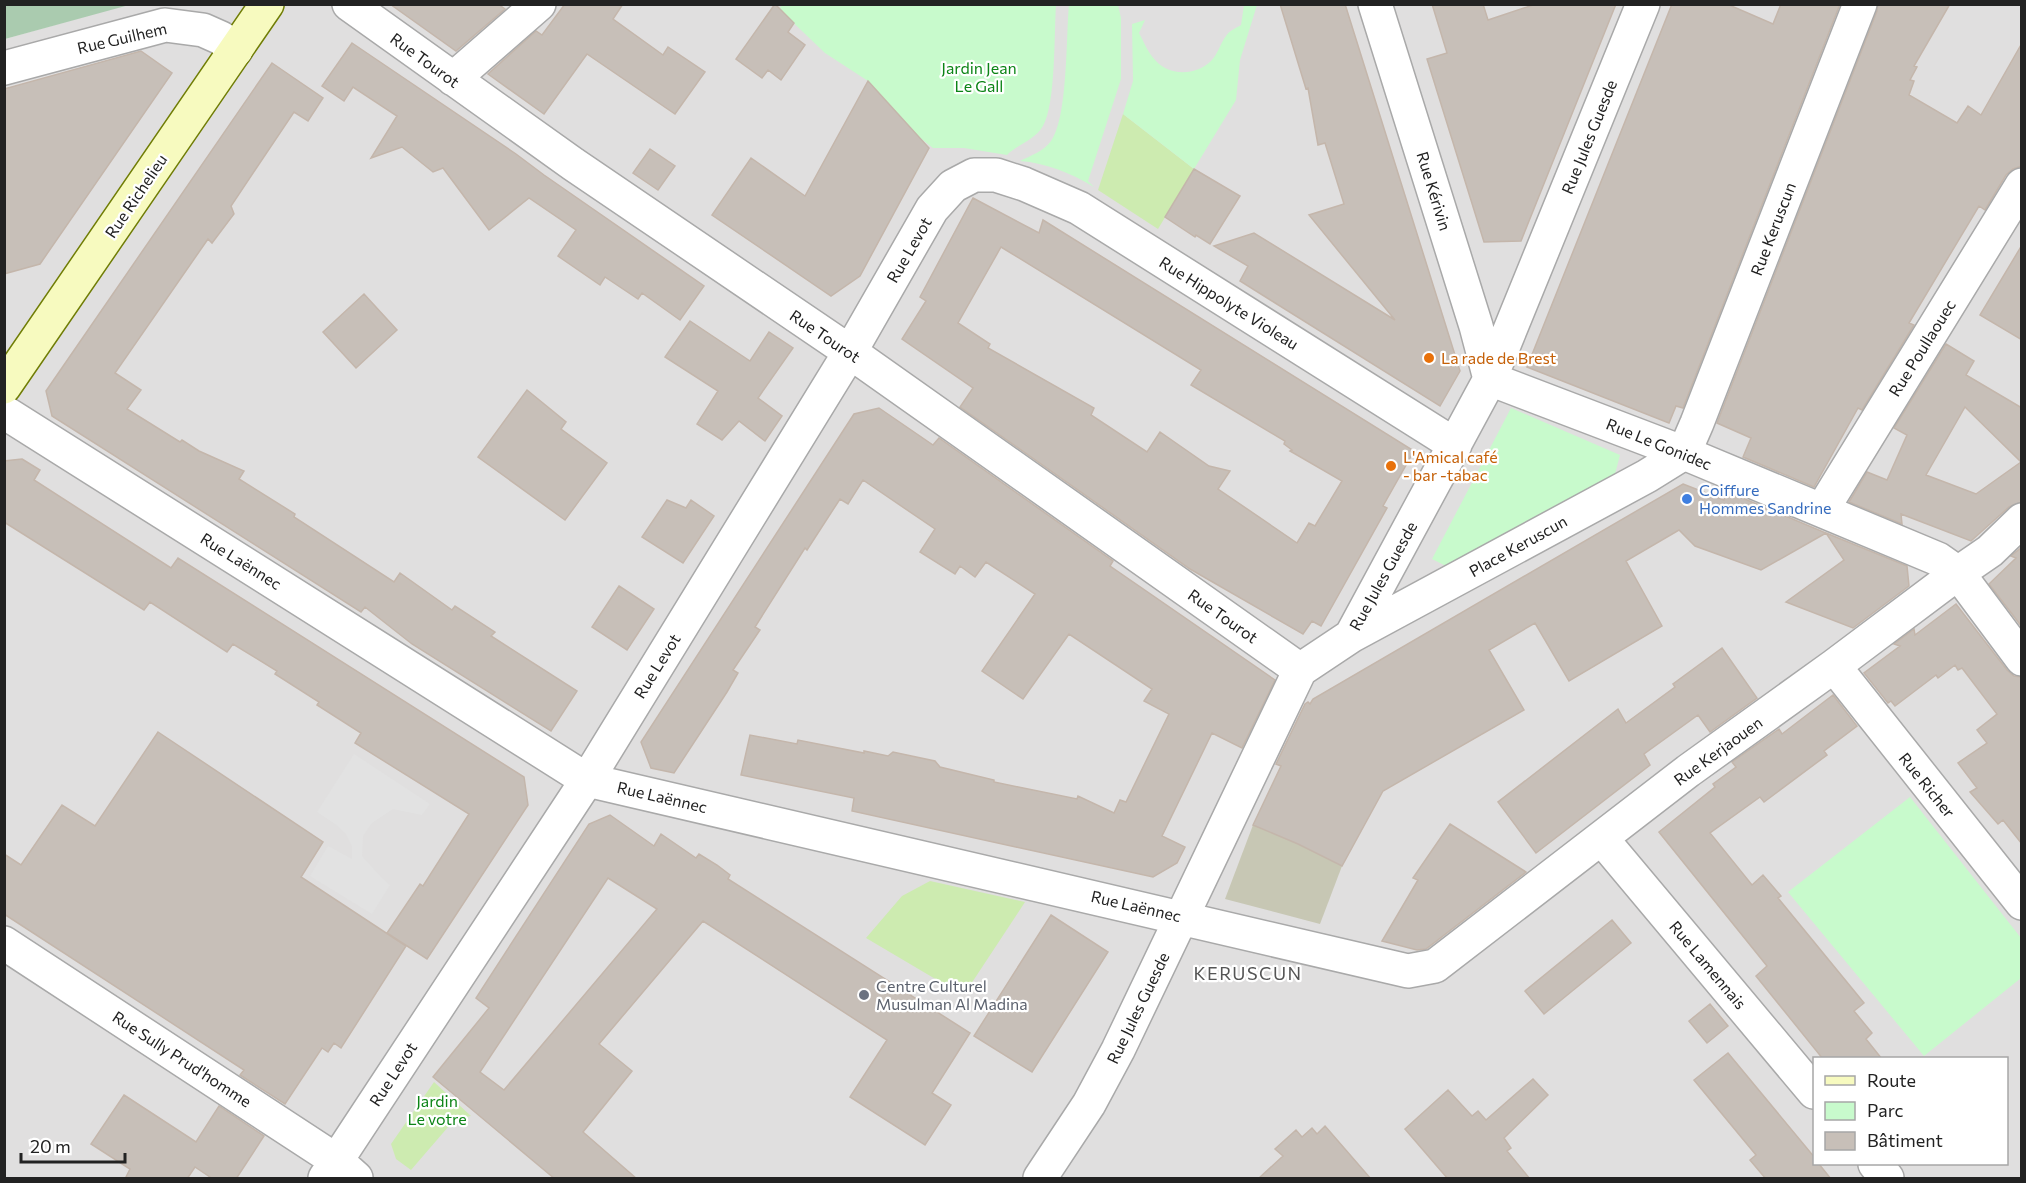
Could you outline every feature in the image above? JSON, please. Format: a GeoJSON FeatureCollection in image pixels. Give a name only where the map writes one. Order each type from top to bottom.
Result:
{"type":"FeatureCollection","features":[{"type":"Feature","properties":{"kind":"street","name":"Rue Richelieu"},"geometry":{"type":"LineString","coordinates":[[4,387],[267,4]]}},
{"type":"Feature","properties":{"kind":"street","name":"Rue Tourot"},"geometry":{"type":"LineString","coordinates":[[348,4],[453,80],[850,352],[1300,670]]}},
{"type":"Feature","properties":{"kind":"street"},"geometry":{"type":"LineString","coordinates":[[453,80],[538,4]]}},
{"type":"Feature","properties":{"kind":"street","name":"Rue Kérivin"},"geometry":{"type":"LineString","coordinates":[[1375,4],[1476,326],[1490,379]]}},
{"type":"Feature","properties":{"kind":"street","name":"Rue Jules Guesde"},"geometry":{"type":"LineString","coordinates":[[1040,1179],[1089,1104],[1118,1050],[1300,670],[1351,636],[1490,379],[1643,4]]}},
{"type":"Feature","properties":{"kind":"street","name":"Rue Keruscun"},"geometry":{"type":"LineString","coordinates":[[1684,453],[1860,4]]}},
{"type":"Feature","properties":{"kind":"street","name":"Rue Guilhem"},"geometry":{"type":"LineString","coordinates":[[4,68],[165,25],[203,30],[221,38],[236,50]]}},
{"type":"Feature","properties":{"kind":"street","name":"Rue Levot"},"geometry":{"type":"LineString","coordinates":[[339,1173],[587,780],[850,352],[932,209],[953,186],[974,175],[996,175]]}},
{"type":"Feature","properties":{"kind":"street","name":"Rue Hippolyte Violeau"},"geometry":{"type":"LineString","coordinates":[[996,175],[1024,184],[1079,208],[1455,445]]}},
{"type":"Feature","properties":{"kind":"street","name":"Rue Poullaouec"},"geometry":{"type":"LineString","coordinates":[[1822,510],[2022,185]]}},
{"type":"Feature","properties":{"kind":"street","name":"Rue Le Gonidec"},"geometry":{"type":"LineString","coordinates":[[1490,379],[1684,453],[1938,559],[1958,573],[2022,659]]}},
{"type":"Feature","properties":{"kind":"street","name":"Rue Laënnec"},"geometry":{"type":"LineString","coordinates":[[4,412],[587,780],[1408,970]]}},
{"type":"Feature","properties":{"kind":"street","name":"Place Keruscun"},"geometry":{"type":"LineString","coordinates":[[1351,636],[1637,482],[1684,453]]}},
{"type":"Feature","properties":{"kind":"street","name":"Rue Kerjaouen"},"geometry":{"type":"LineString","coordinates":[[1408,970],[1435,966],[1689,771],[1990,551],[2022,520]]}},
{"type":"Feature","properties":{"kind":"street","name":"Rue Richer"},"geometry":{"type":"LineString","coordinates":[[1834,666],[2022,903]]}},
{"type":"Feature","properties":{"kind":"street","name":"Rue Lamennais"},"geometry":{"type":"LineString","coordinates":[[1602,839],[1813,1090]]}},
{"type":"Feature","properties":{"kind":"street","name":"Rue Sully Prud'homme"},"geometry":{"type":"LineString","coordinates":[[7,944],[194,1067],[339,1173]]}},
{"type":"Feature","properties":{"kind":"street"},"geometry":{"type":"LineString","coordinates":[[1876,1165],[1887,1179]]}},
{"type":"Feature","properties":{"kind":"shaded area"},"geometry":{"type":"Polygon","coordinates":[[[129,4],[2021,5],[2021,1178],[5,1178],[5,39],[129,4]]]}},
{"type":"Feature","properties":{"kind":"shaded area"},"geometry":{"type":"Polygon","coordinates":[[[354,754],[430,804],[422,815],[393,809],[372,823],[363,836],[362,856],[390,885],[372,914],[310,876],[328,846],[352,859],[352,846],[346,834],[317,812],[354,754]]]}},
{"type":"Feature","properties":{"kind":"shaded area"},"geometry":{"type":"Polygon","coordinates":[[[1253,825],[1342,866],[1320,924],[1225,899],[1253,825]]]}},
{"type":"Feature","properties":{"kind":"green space"},"geometry":{"type":"Polygon","coordinates":[[[5,4],[129,4],[129,5],[5,39],[5,4]]]}},
{"type":"Feature","properties":{"kind":"green space","name":"Jardin Jean Le Gall"},"geometry":{"type":"Polygon","coordinates":[[[783,4],[1056,5],[1054,68],[1050,101],[1043,126],[1036,135],[1007,155],[964,148],[933,148],[919,137],[868,81],[825,53],[779,9],[783,4]]]}},
{"type":"Feature","properties":{"kind":"green space"},"geometry":{"type":"Polygon","coordinates":[[[1069,4],[1118,5],[1121,18],[1121,79],[1088,181],[1094,187],[1058,170],[1020,161],[1045,148],[1057,130],[1065,76],[1069,4]]]}},
{"type":"Feature","properties":{"kind":"green space"},"geometry":{"type":"Polygon","coordinates":[[[1244,5],[1257,5],[1240,60],[1236,100],[1194,169],[1123,114],[1133,81],[1132,24],[1145,20],[1139,33],[1151,55],[1162,66],[1176,72],[1191,71],[1211,61],[1227,34],[1241,25],[1244,5]]]}},
{"type":"Feature","properties":{"kind":"green space"},"geometry":{"type":"Polygon","coordinates":[[[1123,114],[1194,169],[1158,229],[1098,190],[1123,114]]]}},
{"type":"Feature","properties":{"kind":"green space"},"geometry":{"type":"Polygon","coordinates":[[[1511,408],[1620,455],[1614,478],[1450,568],[1432,559],[1511,408]]]}},
{"type":"Feature","properties":{"kind":"green space"},"geometry":{"type":"Polygon","coordinates":[[[1910,797],[2021,938],[2021,978],[1924,1056],[1788,892],[1910,797]]]}},
{"type":"Feature","properties":{"kind":"green space"},"geometry":{"type":"Polygon","coordinates":[[[930,881],[1025,902],[969,987],[954,990],[866,938],[902,896],[930,881]]]}},
{"type":"Feature","properties":{"kind":"green space","name":"Jardin Le votre"},"geometry":{"type":"Polygon","coordinates":[[[434,1082],[471,1116],[455,1119],[411,1170],[396,1159],[391,1144],[434,1082]]]}},
{"type":"Feature","properties":{"kind":"building"},"geometry":{"type":"Polygon","coordinates":[[[390,4],[498,4],[505,9],[456,51],[390,4]]]}},
{"type":"Feature","properties":{"kind":"building"},"geometry":{"type":"Polygon","coordinates":[[[565,4],[623,4],[613,19],[663,55],[668,47],[705,72],[675,114],[587,54],[544,114],[488,74],[536,31],[542,35],[565,4]]]}},
{"type":"Feature","properties":{"kind":"building"},"geometry":{"type":"Polygon","coordinates":[[[775,4],[794,23],[788,32],[805,45],[781,80],[768,70],[762,78],[736,59],[775,4]]]}},
{"type":"Feature","properties":{"kind":"building"},"geometry":{"type":"Polygon","coordinates":[[[1280,4],[1345,4],[1460,371],[1440,406],[1240,281],[1248,266],[1214,246],[1254,233],[1395,320],[1309,215],[1344,204],[1325,143],[1318,145],[1308,88],[1306,89],[1280,4]]]}},
{"type":"Feature","properties":{"kind":"building"},"geometry":{"type":"Polygon","coordinates":[[[1432,4],[1483,4],[1488,20],[1536,4],[1616,4],[1521,241],[1484,242],[1427,59],[1447,53],[1432,4]]]}},
{"type":"Feature","properties":{"kind":"building"},"geometry":{"type":"Polygon","coordinates":[[[1672,4],[1727,4],[1773,24],[1781,4],[1840,4],[1683,408],[1676,406],[1669,423],[1527,367],[1672,4]]]}},
{"type":"Feature","properties":{"kind":"building"},"geometry":{"type":"Polygon","coordinates":[[[1878,4],[1950,4],[1914,66],[1917,67],[1910,80],[1914,81],[1909,95],[1957,123],[1968,106],[1981,115],[2022,43],[2022,166],[2006,175],[1985,210],[1979,206],[1909,323],[1914,325],[1862,410],[1858,408],[1814,487],[1743,457],[1751,438],[1717,423],[1878,4]]]}},
{"type":"Feature","properties":{"kind":"building"},"geometry":{"type":"Polygon","coordinates":[[[352,43],[516,154],[704,286],[680,320],[642,293],[638,299],[605,277],[600,285],[558,256],[576,230],[529,198],[489,230],[443,168],[433,172],[402,147],[371,158],[397,116],[353,87],[344,101],[322,86],[352,43]]]}},
{"type":"Feature","properties":{"kind":"building"},"geometry":{"type":"Polygon","coordinates":[[[141,51],[172,73],[40,264],[4,274],[4,89],[141,51]]]}},
{"type":"Feature","properties":{"kind":"building"},"geometry":{"type":"Polygon","coordinates":[[[272,63],[323,98],[308,121],[294,112],[231,206],[234,214],[212,243],[208,239],[115,373],[141,390],[127,409],[180,442],[182,440],[199,451],[244,471],[239,479],[295,514],[294,517],[394,582],[400,573],[452,610],[455,606],[495,632],[491,636],[577,691],[551,731],[412,644],[365,607],[361,612],[52,416],[46,391],[272,63]]]}},
{"type":"Feature","properties":{"kind":"building"},"geometry":{"type":"Polygon","coordinates":[[[868,81],[929,148],[860,276],[831,296],[712,215],[751,158],[805,196],[868,81]]]}},
{"type":"Feature","properties":{"kind":"building"},"geometry":{"type":"Polygon","coordinates":[[[650,149],[675,166],[658,190],[633,173],[650,149]]]}},
{"type":"Feature","properties":{"kind":"building"},"geometry":{"type":"Polygon","coordinates":[[[1194,169],[1240,196],[1210,244],[1165,217],[1194,169]]]}},
{"type":"Feature","properties":{"kind":"building"},"geometry":{"type":"Polygon","coordinates":[[[973,198],[1039,233],[1043,220],[1414,451],[1383,506],[1387,508],[1321,626],[1312,621],[1303,634],[1190,569],[960,407],[973,388],[902,339],[926,301],[920,297],[973,198]],[[1001,247],[958,323],[990,344],[988,348],[1094,408],[1091,415],[1147,452],[1160,432],[1209,466],[1230,471],[1218,489],[1297,543],[1309,523],[1315,526],[1342,481],[1290,451],[1292,450],[1284,444],[1285,441],[1191,385],[1201,370],[1001,247]]]}},
{"type":"Feature","properties":{"kind":"building"},"geometry":{"type":"Polygon","coordinates":[[[2022,245],[2022,340],[1980,315],[2022,245]]]}},
{"type":"Feature","properties":{"kind":"building"},"geometry":{"type":"Polygon","coordinates":[[[364,294],[397,330],[356,368],[323,332],[364,294]]]}},
{"type":"Feature","properties":{"kind":"building"},"geometry":{"type":"Polygon","coordinates":[[[690,321],[750,361],[769,332],[793,348],[758,398],[782,416],[765,441],[739,421],[722,440],[697,424],[718,391],[665,357],[690,321]]]}},
{"type":"Feature","properties":{"kind":"building"},"geometry":{"type":"Polygon","coordinates":[[[1946,344],[1974,361],[1966,375],[2022,408],[2022,502],[2009,507],[1971,541],[1901,514],[1902,524],[1849,502],[1867,472],[1887,480],[1907,435],[1894,428],[1946,344]],[[1965,407],[1926,475],[1976,494],[2021,462],[1965,407]]]}},
{"type":"Feature","properties":{"kind":"building"},"geometry":{"type":"Polygon","coordinates":[[[527,390],[566,422],[561,429],[607,463],[565,520],[478,457],[527,390]]]}},
{"type":"Feature","properties":{"kind":"building"},"geometry":{"type":"Polygon","coordinates":[[[879,408],[933,445],[939,438],[1113,561],[1110,566],[1275,680],[1242,748],[1212,733],[1162,836],[1185,847],[1177,863],[1153,877],[852,811],[854,798],[741,775],[750,735],[797,744],[798,740],[888,756],[893,752],[935,761],[940,767],[994,780],[994,782],[1077,799],[1078,796],[1114,813],[1120,800],[1126,802],[1169,714],[1144,701],[1152,689],[1069,634],[1023,699],[982,671],[1035,594],[986,562],[975,577],[960,566],[955,574],[920,552],[935,529],[863,480],[848,504],[840,499],[807,550],[805,548],[755,627],[760,630],[733,670],[738,673],[727,692],[674,773],[651,768],[641,742],[854,414],[879,408]]]}},
{"type":"Feature","properties":{"kind":"building"},"geometry":{"type":"Polygon","coordinates":[[[22,459],[40,470],[34,480],[171,568],[178,558],[524,777],[528,805],[427,959],[387,933],[420,884],[423,886],[469,814],[355,743],[361,733],[317,705],[319,702],[275,674],[277,671],[233,644],[227,652],[150,602],[144,610],[4,522],[4,461],[22,459]]]}},
{"type":"Feature","properties":{"kind":"building"},"geometry":{"type":"Polygon","coordinates":[[[1683,484],[1724,500],[1728,492],[1826,533],[1761,570],[1695,546],[1679,530],[1626,561],[1662,626],[1569,681],[1535,623],[1489,650],[1524,710],[1383,791],[1342,866],[1253,825],[1281,766],[1276,764],[1305,704],[1308,702],[1310,704],[1313,699],[1683,484]]]}},
{"type":"Feature","properties":{"kind":"building"},"geometry":{"type":"Polygon","coordinates":[[[667,500],[686,508],[691,500],[714,516],[683,563],[642,537],[667,500]]]}},
{"type":"Feature","properties":{"kind":"building"},"geometry":{"type":"Polygon","coordinates":[[[1826,533],[1907,566],[1909,586],[1853,628],[1786,602],[1844,560],[1826,533]]]}},
{"type":"Feature","properties":{"kind":"building"},"geometry":{"type":"Polygon","coordinates":[[[2022,547],[2022,627],[1989,584],[2016,558],[2011,556],[2022,547]]]}},
{"type":"Feature","properties":{"kind":"building"},"geometry":{"type":"Polygon","coordinates":[[[619,586],[654,609],[627,650],[592,627],[619,586]]]}},
{"type":"Feature","properties":{"kind":"building"},"geometry":{"type":"Polygon","coordinates":[[[1956,604],[2007,670],[2014,676],[2022,677],[2022,844],[2003,820],[1998,824],[1970,792],[1977,788],[1958,763],[1987,743],[1977,730],[1997,714],[1962,668],[1958,670],[1955,665],[1938,678],[1936,675],[1895,706],[1891,701],[1888,703],[1864,673],[1900,646],[1894,644],[1914,629],[1915,635],[1956,604]]]}},
{"type":"Feature","properties":{"kind":"building"},"geometry":{"type":"Polygon","coordinates":[[[1722,648],[1757,698],[1710,732],[1698,715],[1644,754],[1650,765],[1536,853],[1498,802],[1618,709],[1626,723],[1722,648]]]}},
{"type":"Feature","properties":{"kind":"building"},"geometry":{"type":"Polygon","coordinates":[[[1833,695],[1857,726],[1824,751],[1827,755],[1764,802],[1760,797],[1710,833],[1752,885],[1763,875],[1781,896],[1778,898],[1864,1003],[1854,1011],[1872,1033],[1866,1039],[1880,1057],[1821,1057],[1756,976],[1767,966],[1659,832],[1715,787],[1713,784],[1736,767],[1732,762],[1779,729],[1782,734],[1833,695]]]}},
{"type":"Feature","properties":{"kind":"building"},"geometry":{"type":"Polygon","coordinates":[[[158,732],[323,842],[301,877],[406,946],[341,1048],[334,1043],[328,1052],[322,1048],[285,1104],[240,1075],[244,1070],[4,914],[4,854],[21,865],[62,805],[95,826],[158,732]]]}},
{"type":"Feature","properties":{"kind":"building"},"geometry":{"type":"Polygon","coordinates":[[[610,815],[654,846],[661,834],[696,858],[699,854],[730,875],[728,879],[970,1033],[932,1093],[951,1105],[925,1145],[850,1097],[887,1040],[703,921],[599,1044],[632,1071],[583,1132],[637,1179],[555,1179],[433,1077],[489,1008],[476,998],[589,824],[610,815]],[[608,878],[480,1072],[504,1090],[657,909],[608,878]]]}},
{"type":"Feature","properties":{"kind":"building"},"geometry":{"type":"Polygon","coordinates":[[[1450,824],[1526,872],[1426,949],[1417,950],[1382,941],[1418,880],[1413,878],[1450,824]]]}},
{"type":"Feature","properties":{"kind":"building"},"geometry":{"type":"Polygon","coordinates":[[[1051,915],[1108,952],[1032,1072],[974,1036],[1051,915]]]}},
{"type":"Feature","properties":{"kind":"building"},"geometry":{"type":"Polygon","coordinates":[[[1612,920],[1631,943],[1544,1014],[1525,991],[1612,920]]]}},
{"type":"Feature","properties":{"kind":"building"},"geometry":{"type":"Polygon","coordinates":[[[1710,1004],[1728,1026],[1707,1043],[1689,1021],[1710,1004]]]}},
{"type":"Feature","properties":{"kind":"building"},"geometry":{"type":"Polygon","coordinates":[[[1728,1053],[1813,1156],[1813,1165],[1820,1165],[1831,1179],[1766,1179],[1750,1160],[1756,1155],[1694,1080],[1728,1053]]]}},
{"type":"Feature","properties":{"kind":"building"},"geometry":{"type":"Polygon","coordinates":[[[1533,1079],[1548,1095],[1504,1138],[1511,1148],[1507,1151],[1530,1179],[1448,1179],[1405,1129],[1448,1090],[1472,1116],[1478,1111],[1486,1120],[1533,1079]]]}},
{"type":"Feature","properties":{"kind":"building"},"geometry":{"type":"Polygon","coordinates":[[[124,1095],[196,1142],[219,1106],[264,1136],[236,1179],[213,1179],[195,1167],[187,1179],[125,1179],[130,1169],[91,1144],[124,1095]]]}},
{"type":"Feature","properties":{"kind":"building"},"geometry":{"type":"Polygon","coordinates":[[[1325,1126],[1371,1179],[1258,1179],[1283,1156],[1275,1149],[1296,1130],[1302,1137],[1312,1128],[1317,1134],[1325,1126]]]}},
{"type":"Feature","properties":{"kind":"place","name":"La rade de Brest"},"geometry":{"type":"Point","coordinates":[1429,358]}},
{"type":"Feature","properties":{"kind":"place","name":"L'Amical café - bar -tabac"},"geometry":{"type":"Point","coordinates":[1391,466]}},
{"type":"Feature","properties":{"kind":"place","name":"Coiffure Hommes Sandrine"},"geometry":{"type":"Point","coordinates":[1687,499]}},
{"type":"Feature","properties":{"kind":"place","name":"Centre Culturel Musulman Al Madina"},"geometry":{"type":"Point","coordinates":[864,995]}},
{"type":"Feature","properties":{"kind":"district","name":"KERUSCUN"},"geometry":{"type":"Point","coordinates":[1248,974]}}]}
